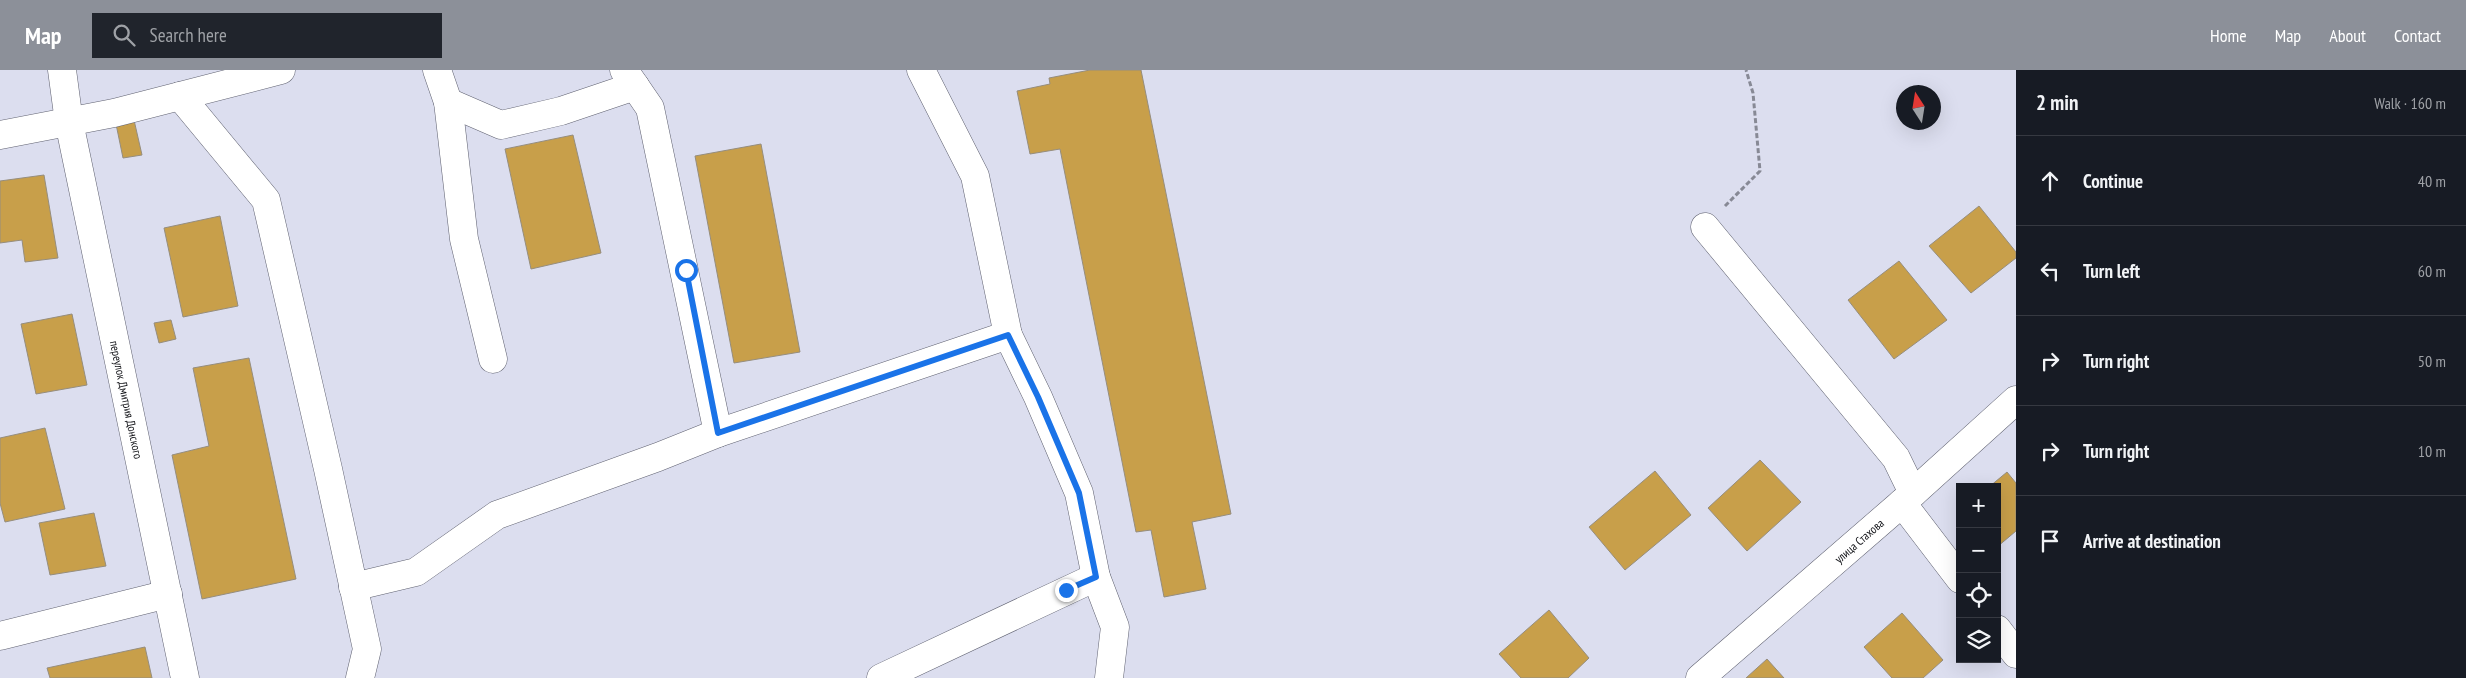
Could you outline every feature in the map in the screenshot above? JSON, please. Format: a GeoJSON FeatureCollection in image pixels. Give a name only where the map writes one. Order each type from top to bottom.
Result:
{"type":"FeatureCollection","features":[{"type":"Feature","properties":{"kind":"street","name":"переулок Дмитрия Донского"},"geometry":{"type":"LineString","coordinates":[[62,70],[69,122],[185,678]]}},
{"type":"Feature","properties":{"kind":"street"},"geometry":{"type":"LineString","coordinates":[[437,70],[448,102],[464,239],[493,359]]}},
{"type":"Feature","properties":{"kind":"street"},"geometry":{"type":"LineString","coordinates":[[921,70],[975,176],[1008,335],[1038,397],[1079,493],[1096,577],[1116,627],[1109,678]]}},
{"type":"Feature","properties":{"kind":"street"},"geometry":{"type":"LineString","coordinates":[[0,135],[69,122],[275,71]]}},
{"type":"Feature","properties":{"kind":"street"},"geometry":{"type":"LineString","coordinates":[[448,102],[501,125],[561,111],[629,78],[650,108],[718,433]]}},
{"type":"Feature","properties":{"kind":"street"},"geometry":{"type":"LineString","coordinates":[[180,96],[266,200],[366,648],[360,678]]}},
{"type":"Feature","properties":{"kind":"street"},"geometry":{"type":"LineString","coordinates":[[1705,227],[1896,458],[1908,498],[1956,573]]}},
{"type":"Feature","properties":{"kind":"street"},"geometry":{"type":"LineString","coordinates":[[353,587],[416,572],[497,515],[658,457],[718,433],[1008,335]]}},
{"type":"Feature","properties":{"kind":"street","name":"улица Стахова"},"geometry":{"type":"LineString","coordinates":[[1700,678],[1908,498],[2016,400]]}},
{"type":"Feature","properties":{"kind":"street"},"geometry":{"type":"LineString","coordinates":[[881,678],[1096,577]]}},
{"type":"Feature","properties":{"kind":"street"},"geometry":{"type":"LineString","coordinates":[[0,636],[168,594]]}},
{"type":"Feature","properties":{"kind":"street"},"geometry":{"type":"LineString","coordinates":[[2001,634],[2016,654]]}},
{"type":"Feature","properties":{"kind":"path"},"geometry":{"type":"LineString","coordinates":[[1705,227],[1760,171],[1753,93],[1746,70]]}},
{"type":"Feature","properties":{"kind":"building"},"geometry":{"type":"Polygon","coordinates":[[[1090,70],[1141,70],[1231,514],[1192,522],[1206,589],[1164,597],[1151,530],[1136,532],[1060,149],[1030,154],[1017,91],[1050,84],[1049,78],[1090,70]]]}},
{"type":"Feature","properties":{"kind":"building"},"geometry":{"type":"Polygon","coordinates":[[[134,120],[142,155],[123,158],[116,124],[134,120]]]}},
{"type":"Feature","properties":{"kind":"building"},"geometry":{"type":"Polygon","coordinates":[[[573,135],[601,253],[531,269],[505,149],[573,135]]]}},
{"type":"Feature","properties":{"kind":"building"},"geometry":{"type":"Polygon","coordinates":[[[761,144],[800,352],[734,363],[695,156],[761,144]]]}},
{"type":"Feature","properties":{"kind":"building"},"geometry":{"type":"Polygon","coordinates":[[[44,175],[58,258],[25,262],[22,240],[0,243],[0,181],[44,175]]]}},
{"type":"Feature","properties":{"kind":"building"},"geometry":{"type":"Polygon","coordinates":[[[1979,206],[2016,252],[2016,258],[1971,293],[1929,246],[1979,206]]]}},
{"type":"Feature","properties":{"kind":"building"},"geometry":{"type":"Polygon","coordinates":[[[220,216],[238,306],[183,317],[164,228],[220,216]]]}},
{"type":"Feature","properties":{"kind":"building"},"geometry":{"type":"Polygon","coordinates":[[[1899,261],[1947,320],[1894,359],[1848,300],[1899,261]]]}},
{"type":"Feature","properties":{"kind":"building"},"geometry":{"type":"Polygon","coordinates":[[[72,314],[87,385],[36,394],[21,324],[72,314]]]}},
{"type":"Feature","properties":{"kind":"building"},"geometry":{"type":"Polygon","coordinates":[[[171,320],[176,339],[159,343],[154,323],[171,320]]]}},
{"type":"Feature","properties":{"kind":"building"},"geometry":{"type":"Polygon","coordinates":[[[249,358],[296,579],[202,599],[172,455],[209,446],[193,368],[249,358]]]}},
{"type":"Feature","properties":{"kind":"building"},"geometry":{"type":"Polygon","coordinates":[[[45,428],[65,509],[5,522],[0,503],[0,438],[45,428]]]}},
{"type":"Feature","properties":{"kind":"building"},"geometry":{"type":"Polygon","coordinates":[[[1760,460],[1801,502],[1747,551],[1708,508],[1760,460]]]}},
{"type":"Feature","properties":{"kind":"building"},"geometry":{"type":"Polygon","coordinates":[[[1655,471],[1691,515],[1625,570],[1589,527],[1655,471]]]}},
{"type":"Feature","properties":{"kind":"building"},"geometry":{"type":"Polygon","coordinates":[[[2007,472],[2016,483],[2016,531],[2001,544],[2001,483],[1994,483],[2007,472]]]}},
{"type":"Feature","properties":{"kind":"building"},"geometry":{"type":"Polygon","coordinates":[[[94,513],[106,566],[50,575],[39,523],[94,513]]]}},
{"type":"Feature","properties":{"kind":"building"},"geometry":{"type":"Polygon","coordinates":[[[1549,610],[1589,658],[1568,678],[1521,678],[1499,654],[1549,610]]]}},
{"type":"Feature","properties":{"kind":"building"},"geometry":{"type":"Polygon","coordinates":[[[1902,613],[1943,660],[1923,678],[1892,678],[1864,647],[1902,613]]]}},
{"type":"Feature","properties":{"kind":"building"},"geometry":{"type":"Polygon","coordinates":[[[145,647],[152,678],[50,678],[47,668],[145,647]]]}},
{"type":"Feature","properties":{"kind":"building"},"geometry":{"type":"Polygon","coordinates":[[[1767,659],[1784,678],[1746,678],[1767,659]]]}},
{"type":"Feature","properties":{"kind":"route"},"geometry":{"type":"LineString","coordinates":[[686,270],[718,433],[1008,335],[1038,397],[1079,493],[1096,577],[1066,590]]}}]}
